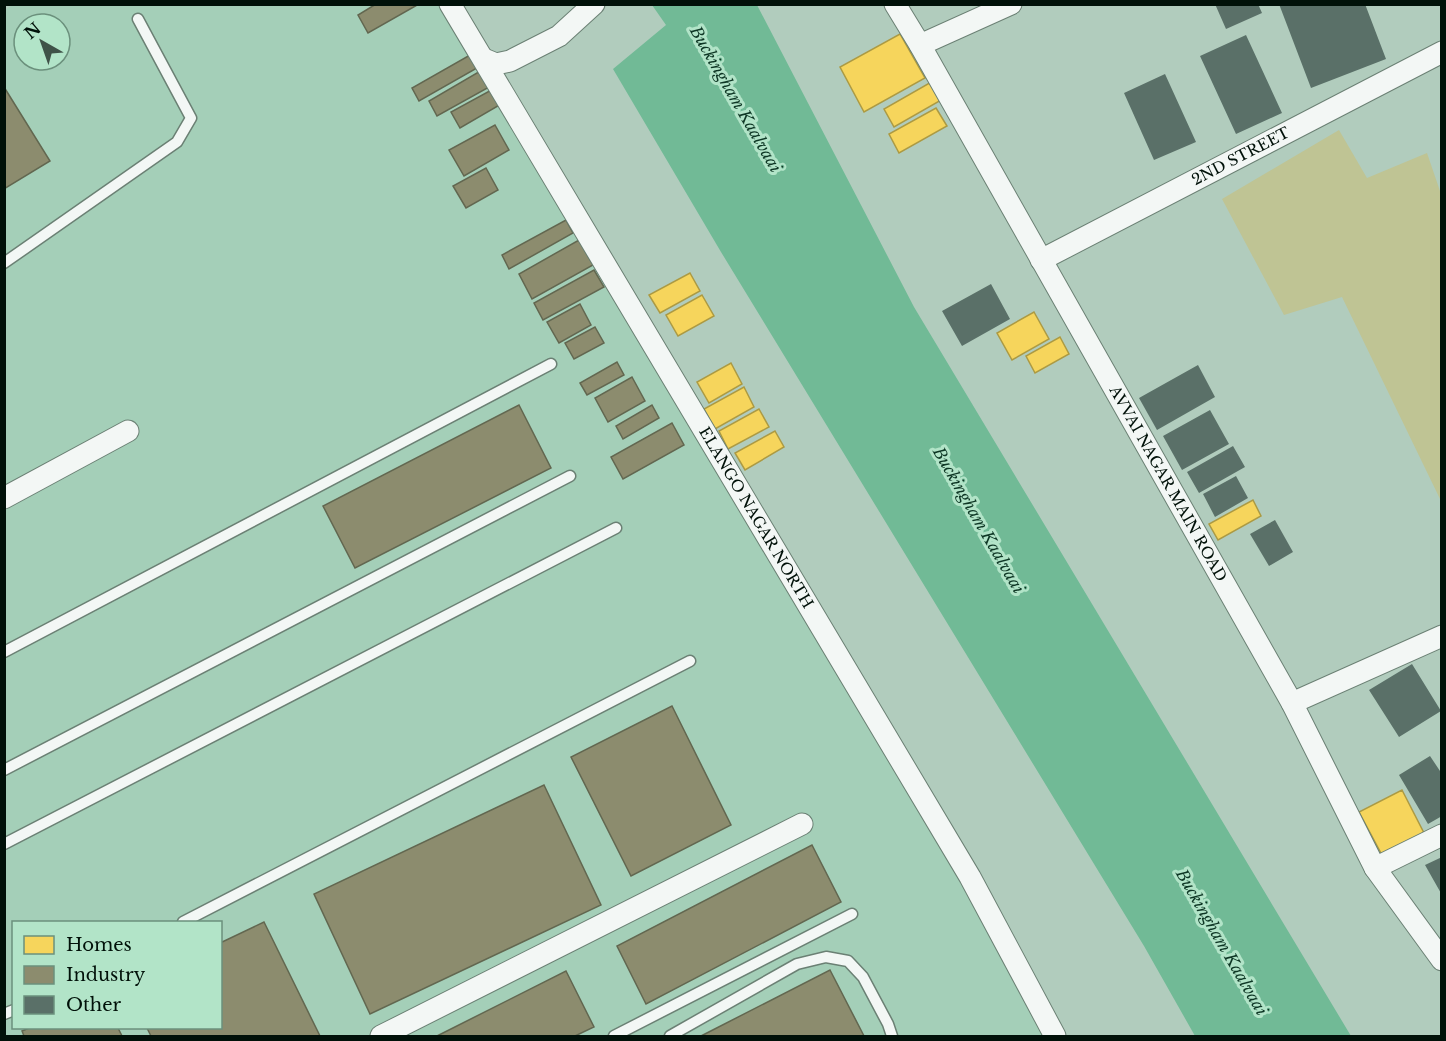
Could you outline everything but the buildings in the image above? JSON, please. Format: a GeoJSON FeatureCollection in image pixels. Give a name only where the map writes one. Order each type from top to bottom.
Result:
{"type":"FeatureCollection","features":[{"type":"Feature","properties":{"kind":"street","name":"ELANGO NAGAR NORTH"},"geometry":{"type":"LineString","coordinates":[[450,4],[970,877],[1055,1036]]}},
{"type":"Feature","properties":{"kind":"street"},"geometry":{"type":"LineString","coordinates":[[484,60],[496,64],[510,61],[559,36],[594,4]]}},
{"type":"Feature","properties":{"kind":"street","name":"AVVAI NAGAR MAIN ROAD"},"geometry":{"type":"LineString","coordinates":[[895,4],[1292,703],[1375,868],[1442,960]]}},
{"type":"Feature","properties":{"kind":"street"},"geometry":{"type":"LineString","coordinates":[[920,45],[1011,4]]}},
{"type":"Feature","properties":{"kind":"street","name":"2ND STREET"},"geometry":{"type":"LineString","coordinates":[[1041,260],[1442,52]]}},
{"type":"Feature","properties":{"kind":"street"},"geometry":{"type":"LineString","coordinates":[[4,498],[128,431]]}},
{"type":"Feature","properties":{"kind":"street"},"geometry":{"type":"LineString","coordinates":[[1292,703],[1442,636]]}},
{"type":"Feature","properties":{"kind":"street"},"geometry":{"type":"LineString","coordinates":[[381,1036],[802,824]]}},
{"type":"Feature","properties":{"kind":"street"},"geometry":{"type":"LineString","coordinates":[[1375,868],[1442,835]]}},
{"type":"Feature","properties":{"kind":"lane"},"geometry":{"type":"LineString","coordinates":[[4,263],[177,142],[191,118],[138,19]]}},
{"type":"Feature","properties":{"kind":"lane"},"geometry":{"type":"LineString","coordinates":[[4,652],[551,364]]}},
{"type":"Feature","properties":{"kind":"lane"},"geometry":{"type":"LineString","coordinates":[[4,770],[570,476]]}},
{"type":"Feature","properties":{"kind":"lane"},"geometry":{"type":"LineString","coordinates":[[4,844],[616,528]]}},
{"type":"Feature","properties":{"kind":"lane"},"geometry":{"type":"LineString","coordinates":[[185,921],[690,661]]}},
{"type":"Feature","properties":{"kind":"lane"},"geometry":{"type":"LineString","coordinates":[[614,1036],[852,914]]}},
{"type":"Feature","properties":{"kind":"lane"},"geometry":{"type":"LineString","coordinates":[[670,1036],[797,964],[826,957],[848,961],[863,977],[892,1036]]}},
{"type":"Feature","properties":{"kind":"shaded area"},"geometry":{"type":"Polygon","coordinates":[[[14,4],[456,5],[1049,1036],[5,1036],[5,10],[14,4]]]}},
{"type":"Feature","properties":{"kind":"shaded area"},"geometry":{"type":"Polygon","coordinates":[[[1339,130],[1367,178],[1427,153],[1441,194],[1441,501],[1342,297],[1284,315],[1222,199],[1339,130]]]}},
{"type":"Feature","properties":{"kind":"water","name":"Buckingham Kaalvaai"},"geometry":{"type":"Polygon","coordinates":[[[652,5],[757,5],[914,307],[1351,1036],[1195,1036],[1144,946],[721,252],[613,69],[666,25],[652,5]]]}}]}
